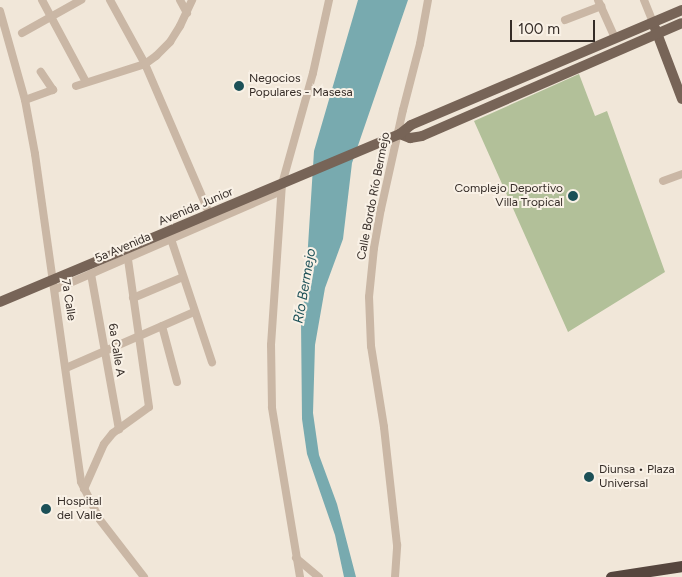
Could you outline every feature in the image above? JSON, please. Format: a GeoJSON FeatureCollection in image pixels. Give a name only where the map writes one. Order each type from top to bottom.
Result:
{"type":"FeatureCollection","features":[{"type":"Feature","properties":{"kind":"highway"},"geometry":{"type":"LineString","coordinates":[[612,577],[680,568]]}},
{"type":"Feature","properties":{"kind":"highway"},"geometry":{"type":"LineString","coordinates":[[662,577],[680,568]]}},
{"type":"Feature","properties":{"kind":"main road","name":"Avenida Junior"},"geometry":{"type":"LineString","coordinates":[[0,302],[54,283],[284,185],[396,135],[412,125],[682,10]]}},
{"type":"Feature","properties":{"kind":"main road"},"geometry":{"type":"LineString","coordinates":[[653,22],[682,99]]}},
{"type":"Feature","properties":{"kind":"main road","name":"Avenida Junior"},"geometry":{"type":"LineString","coordinates":[[396,135],[410,138],[422,136],[682,23]]}},
{"type":"Feature","properties":{"kind":"street"},"geometry":{"type":"LineString","coordinates":[[42,0],[86,82]]}},
{"type":"Feature","properties":{"kind":"street"},"geometry":{"type":"LineString","coordinates":[[22,33],[81,0]]}},
{"type":"Feature","properties":{"kind":"street"},"geometry":{"type":"LineString","coordinates":[[110,0],[145,64],[210,215]]}},
{"type":"Feature","properties":{"kind":"street"},"geometry":{"type":"LineString","coordinates":[[180,0],[187,13]]}},
{"type":"Feature","properties":{"kind":"street"},"geometry":{"type":"LineString","coordinates":[[76,86],[145,64],[170,42],[187,13],[192,0]]}},
{"type":"Feature","properties":{"kind":"street"},"geometry":{"type":"LineString","coordinates":[[300,577],[272,407],[271,346],[284,185],[313,73],[329,0]]}},
{"type":"Feature","properties":{"kind":"street","name":"Calle Bordo Río Bermejo"},"geometry":{"type":"LineString","coordinates":[[395,577],[397,545],[384,427],[371,346],[369,297],[374,248],[396,135],[421,40],[428,0]]}},
{"type":"Feature","properties":{"kind":"street"},"geometry":{"type":"LineString","coordinates":[[644,0],[653,22]]}},
{"type":"Feature","properties":{"kind":"street"},"geometry":{"type":"LineString","coordinates":[[565,20],[599,3],[616,38]]}},
{"type":"Feature","properties":{"kind":"street","name":"7a Calle"},"geometry":{"type":"LineString","coordinates":[[0,12],[25,100],[84,489],[100,520],[144,577]]}},
{"type":"Feature","properties":{"kind":"street"},"geometry":{"type":"LineString","coordinates":[[25,100],[53,90],[41,72]]}},
{"type":"Feature","properties":{"kind":"street"},"geometry":{"type":"LineString","coordinates":[[662,181],[682,174]]}},
{"type":"Feature","properties":{"kind":"street","name":"5a Avenida"},"geometry":{"type":"LineString","coordinates":[[54,283],[91,274],[128,259],[284,185]]}},
{"type":"Feature","properties":{"kind":"street"},"geometry":{"type":"LineString","coordinates":[[171,239],[212,362]]}},
{"type":"Feature","properties":{"kind":"street"},"geometry":{"type":"LineString","coordinates":[[84,489],[104,444],[119,429],[147,410],[150,402],[138,336],[128,259]]}},
{"type":"Feature","properties":{"kind":"street","name":"6a Calle A"},"geometry":{"type":"LineString","coordinates":[[91,274],[119,429]]}},
{"type":"Feature","properties":{"kind":"street"},"geometry":{"type":"LineString","coordinates":[[133,298],[183,277]]}},
{"type":"Feature","properties":{"kind":"street"},"geometry":{"type":"LineString","coordinates":[[66,368],[194,312]]}},
{"type":"Feature","properties":{"kind":"street"},"geometry":{"type":"LineString","coordinates":[[162,326],[177,382]]}},
{"type":"Feature","properties":{"kind":"street"},"geometry":{"type":"LineString","coordinates":[[296,558],[319,577]]}},
{"type":"Feature","properties":{"kind":"green space","name":"Complejo Deportivo Villa Tropical"},"geometry":{"type":"Polygon","coordinates":[[[579,74],[595,116],[607,111],[665,272],[568,332],[474,121],[579,74]]]}},
{"type":"Feature","properties":{"kind":"water"},"geometry":{"type":"Polygon","coordinates":[[[358,0],[408,0],[352,163],[343,239],[325,288],[315,345],[313,413],[319,455],[337,504],[356,577],[344,577],[335,535],[307,454],[302,419],[301,322],[305,293],[314,151],[358,0]]]}},
{"type":"Feature","properties":{"kind":"place","name":"Negocios Populares - Masesa"},"geometry":{"type":"Point","coordinates":[239,86]}},
{"type":"Feature","properties":{"kind":"place","name":"Complejo Deportivo Villa Tropical"},"geometry":{"type":"Point","coordinates":[573,196]}},
{"type":"Feature","properties":{"kind":"place","name":"Diunsa • Plaza Universal"},"geometry":{"type":"Point","coordinates":[589,477]}},
{"type":"Feature","properties":{"kind":"place","name":"Hospital del Valle"},"geometry":{"type":"Point","coordinates":[46,509]}},
{"type":"Feature","properties":{"kind":"water label","name":"Río Bermejo"},"geometry":{"type":"Point","coordinates":[305,286]}}]}
